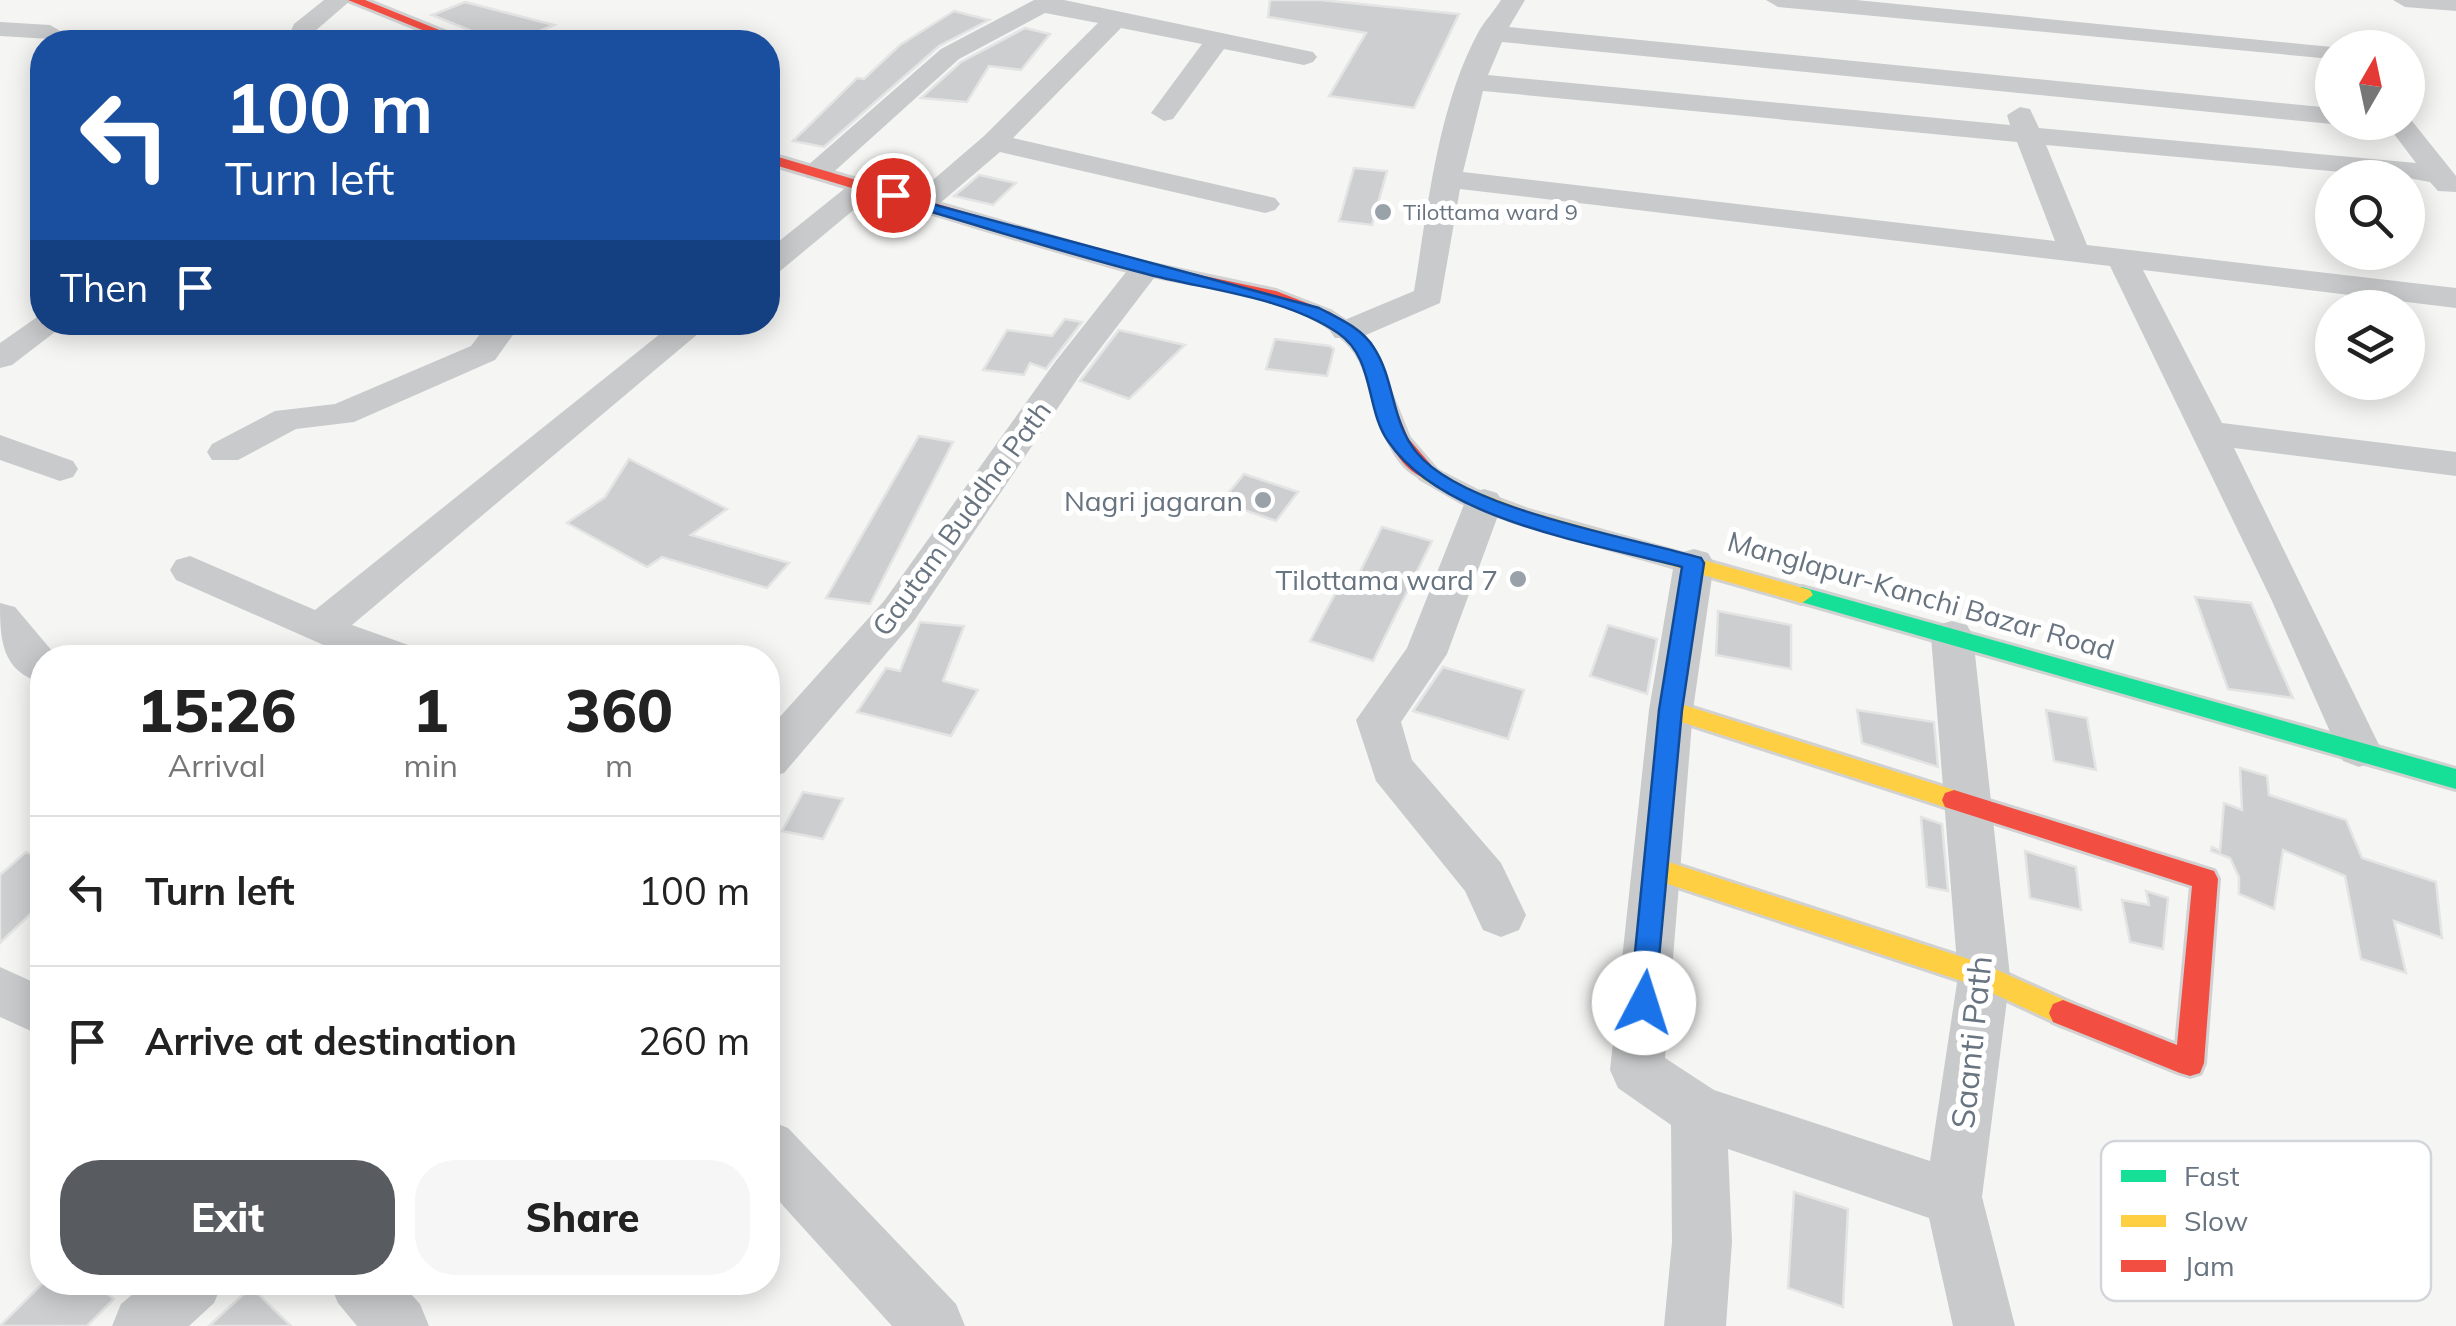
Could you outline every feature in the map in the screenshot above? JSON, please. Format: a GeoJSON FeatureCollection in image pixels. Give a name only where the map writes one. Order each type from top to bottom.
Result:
{"type":"FeatureCollection","features":[{"type":"Feature","properties":{"kind":"street"},"geometry":{"type":"LineString","coordinates":[[303,30],[339,0]]}},
{"type":"Feature","properties":{"kind":"street"},"geometry":{"type":"LineString","coordinates":[[354,0],[431,30]]}},
{"type":"Feature","properties":{"kind":"street"},"geometry":{"type":"LineString","coordinates":[[780,162],[1145,269],[1281,300],[1347,331],[1428,296],[1447,179],[1490,33],[1513,0]]}},
{"type":"Feature","properties":{"kind":"street"},"geometry":{"type":"LineString","coordinates":[[1778,0],[2315,48]]}},
{"type":"Feature","properties":{"kind":"street"},"geometry":{"type":"LineString","coordinates":[[2404,0],[2456,4]]}},
{"type":"Feature","properties":{"kind":"street"},"geometry":{"type":"LineString","coordinates":[[816,172],[950,54],[1049,3],[1304,57]]}},
{"type":"Feature","properties":{"kind":"street"},"geometry":{"type":"LineString","coordinates":[[922,204],[994,142],[1115,20]]}},
{"type":"Feature","properties":{"kind":"street"},"geometry":{"type":"LineString","coordinates":[[0,28],[30,30]]}},
{"type":"Feature","properties":{"kind":"street"},"geometry":{"type":"LineString","coordinates":[[1490,33],[2315,114]]}},
{"type":"Feature","properties":{"kind":"street"},"geometry":{"type":"LineString","coordinates":[[1164,112],[1218,40]]}},
{"type":"Feature","properties":{"kind":"street"},"geometry":{"type":"LineString","coordinates":[[1475,82],[2031,136],[2443,169]]}},
{"type":"Feature","properties":{"kind":"street"},"geometry":{"type":"LineString","coordinates":[[2005,84],[2031,136],[2072,249]]}},
{"type":"Feature","properties":{"kind":"street"},"geometry":{"type":"LineString","coordinates":[[2414,140],[2443,169]]}},
{"type":"Feature","properties":{"kind":"street"},"geometry":{"type":"LineString","coordinates":[[994,142],[1266,204]]}},
{"type":"Feature","properties":{"kind":"street"},"geometry":{"type":"LineString","coordinates":[[1447,179],[2072,249],[2456,298]]}},
{"type":"Feature","properties":{"kind":"street"},"geometry":{"type":"LineString","coordinates":[[780,255],[864,187]]}},
{"type":"Feature","properties":{"kind":"street"},"geometry":{"type":"LineString","coordinates":[[2122,258],[2359,750]]}},
{"type":"Feature","properties":{"kind":"street","name":"Gautam Buddha Path"},"geometry":{"type":"LineString","coordinates":[[780,746],[899,611],[1067,370],[1145,269]]}},
{"type":"Feature","properties":{"kind":"street","name":"Manglapur-Kanchi Bazar Road"},"geometry":{"type":"LineString","coordinates":[[1347,331],[1366,350],[1394,436],[1413,462],[1437,480],[1484,502],[1521,516],[2456,779]]}},
{"type":"Feature","properties":{"kind":"street"},"geometry":{"type":"LineString","coordinates":[[0,358],[33,335]]}},
{"type":"Feature","properties":{"kind":"street"},"geometry":{"type":"LineString","coordinates":[[226,452],[288,419],[341,414],[483,353],[496,335]]}},
{"type":"Feature","properties":{"kind":"street"},"geometry":{"type":"LineString","coordinates":[[318,629],[680,335]]}},
{"type":"Feature","properties":{"kind":"street"},"geometry":{"type":"LineString","coordinates":[[2208,433],[2456,464]]}},
{"type":"Feature","properties":{"kind":"street"},"geometry":{"type":"LineString","coordinates":[[0,447],[60,469]]}},
{"type":"Feature","properties":{"kind":"street"},"geometry":{"type":"LineString","coordinates":[[1484,502],[1426,654],[1378,720],[1392,768],[1484,878],[1501,915]]}},
{"type":"Feature","properties":{"kind":"street"},"geometry":{"type":"LineString","coordinates":[[1694,563],[1671,710],[1637,1070],[1699,1112],[1953,1197]]}},
{"type":"Feature","properties":{"kind":"street"},"geometry":{"type":"LineString","coordinates":[[190,570],[318,629],[363,645]]}},
{"type":"Feature","properties":{"kind":"street"},"geometry":{"type":"LineString","coordinates":[[0,618],[30,652]]}},
{"type":"Feature","properties":{"kind":"street","name":"Saanti Path"},"geometry":{"type":"LineString","coordinates":[[1952,636],[1984,976],[1953,1197],[1984,1326]]}},
{"type":"Feature","properties":{"kind":"street"},"geometry":{"type":"LineString","coordinates":[[1656,868],[1984,976],[2082,1022],[2190,1063],[2204,878],[1671,710]]}},
{"type":"Feature","properties":{"kind":"street"},"geometry":{"type":"LineString","coordinates":[[0,991],[30,1006]]}},
{"type":"Feature","properties":{"kind":"street"},"geometry":{"type":"LineString","coordinates":[[1695,1326],[1702,1242],[1699,1112]]}},
{"type":"Feature","properties":{"kind":"street"},"geometry":{"type":"LineString","coordinates":[[780,1161],[934,1326]]}},
{"type":"Feature","properties":{"kind":"street"},"geometry":{"type":"LineString","coordinates":[[143,1326],[178,1295]]}},
{"type":"Feature","properties":{"kind":"street"},"geometry":{"type":"LineString","coordinates":[[371,1295],[398,1326]]}},
{"type":"Feature","properties":{"kind":"building"},"geometry":{"type":"Polygon","coordinates":[[[1270,0],[1321,0],[1459,14],[1414,108],[1329,96],[1366,33],[1268,17],[1270,0]]]}},
{"type":"Feature","properties":{"kind":"building"},"geometry":{"type":"Polygon","coordinates":[[[465,2],[554,25],[542,30],[469,30],[432,15],[465,2]]]}},
{"type":"Feature","properties":{"kind":"building"},"geometry":{"type":"Polygon","coordinates":[[[954,11],[989,20],[939,46],[824,147],[793,141],[857,78],[864,79],[900,45],[954,11]]]}},
{"type":"Feature","properties":{"kind":"building"},"geometry":{"type":"Polygon","coordinates":[[[1025,28],[1050,34],[1021,70],[989,66],[967,102],[921,98],[961,62],[1025,28]]]}},
{"type":"Feature","properties":{"kind":"building"},"geometry":{"type":"Polygon","coordinates":[[[1354,168],[1387,171],[1372,225],[1339,221],[1354,168]]]}},
{"type":"Feature","properties":{"kind":"building"},"geometry":{"type":"Polygon","coordinates":[[[979,175],[1016,183],[993,205],[954,196],[979,175]]]}},
{"type":"Feature","properties":{"kind":"building"},"geometry":{"type":"Polygon","coordinates":[[[1065,319],[1082,322],[1046,369],[1030,363],[1024,375],[983,370],[1007,330],[1052,336],[1065,319]]]}},
{"type":"Feature","properties":{"kind":"building"},"geometry":{"type":"Polygon","coordinates":[[[1119,330],[1185,345],[1129,399],[1080,381],[1119,330]]]}},
{"type":"Feature","properties":{"kind":"building"},"geometry":{"type":"Polygon","coordinates":[[[1275,339],[1330,346],[1334,349],[1327,376],[1266,369],[1275,339]]]}},
{"type":"Feature","properties":{"kind":"building"},"geometry":{"type":"Polygon","coordinates":[[[919,436],[953,442],[870,604],[826,598],[919,436]]]}},
{"type":"Feature","properties":{"kind":"building"},"geometry":{"type":"Polygon","coordinates":[[[629,459],[727,509],[691,535],[789,563],[767,588],[662,557],[647,567],[567,523],[605,497],[629,459]]]}},
{"type":"Feature","properties":{"kind":"building"},"geometry":{"type":"Polygon","coordinates":[[[1244,474],[1298,492],[1276,521],[1221,502],[1244,474]]]}},
{"type":"Feature","properties":{"kind":"building"},"geometry":{"type":"Polygon","coordinates":[[[1382,527],[1432,541],[1373,661],[1310,641],[1343,579],[1355,582],[1382,527]]]}},
{"type":"Feature","properties":{"kind":"building"},"geometry":{"type":"Polygon","coordinates":[[[2195,597],[2251,603],[2293,698],[2228,689],[2195,597]]]}},
{"type":"Feature","properties":{"kind":"building"},"geometry":{"type":"Polygon","coordinates":[[[1718,611],[1791,625],[1791,669],[1716,655],[1718,611]]]}},
{"type":"Feature","properties":{"kind":"building"},"geometry":{"type":"Polygon","coordinates":[[[920,622],[964,626],[943,681],[978,690],[951,736],[857,712],[886,668],[900,671],[920,622]]]}},
{"type":"Feature","properties":{"kind":"building"},"geometry":{"type":"Polygon","coordinates":[[[1608,625],[1657,639],[1647,694],[1590,676],[1608,625]]]}},
{"type":"Feature","properties":{"kind":"building"},"geometry":{"type":"Polygon","coordinates":[[[1443,667],[1524,690],[1508,739],[1413,711],[1443,667]]]}},
{"type":"Feature","properties":{"kind":"building"},"geometry":{"type":"Polygon","coordinates":[[[1857,710],[1934,722],[1938,767],[1862,743],[1857,710]]]}},
{"type":"Feature","properties":{"kind":"building"},"geometry":{"type":"Polygon","coordinates":[[[2046,710],[2087,718],[2096,770],[2054,761],[2046,710]]]}},
{"type":"Feature","properties":{"kind":"building"},"geometry":{"type":"Polygon","coordinates":[[[2240,768],[2267,776],[2269,795],[2346,820],[2362,858],[2436,882],[2442,938],[2394,921],[2406,973],[2361,959],[2345,876],[2283,850],[2274,909],[2239,894],[2239,877],[2230,858],[2211,851],[2212,847],[2220,851],[2224,803],[2242,810],[2240,768]]]}},
{"type":"Feature","properties":{"kind":"building"},"geometry":{"type":"Polygon","coordinates":[[[803,792],[843,799],[823,839],[782,831],[803,792]]]}},
{"type":"Feature","properties":{"kind":"building"},"geometry":{"type":"Polygon","coordinates":[[[1921,817],[1942,824],[1948,891],[1927,887],[1921,817]]]}},
{"type":"Feature","properties":{"kind":"building"},"geometry":{"type":"Polygon","coordinates":[[[2025,851],[2076,867],[2081,910],[2030,898],[2025,851]]]}},
{"type":"Feature","properties":{"kind":"building"},"geometry":{"type":"Polygon","coordinates":[[[26,852],[30,853],[30,914],[0,943],[0,875],[26,852]]]}},
{"type":"Feature","properties":{"kind":"building"},"geometry":{"type":"Polygon","coordinates":[[[2146,891],[2168,898],[2163,949],[2130,942],[2122,900],[2149,905],[2146,891]]]}},
{"type":"Feature","properties":{"kind":"building"},"geometry":{"type":"Polygon","coordinates":[[[1794,1192],[1848,1209],[1843,1307],[1788,1288],[1794,1192]]]}},
{"type":"Feature","properties":{"kind":"building"},"geometry":{"type":"Polygon","coordinates":[[[31,1295],[109,1295],[114,1299],[87,1326],[0,1326],[31,1295]]]}},
{"type":"Feature","properties":{"kind":"building"},"geometry":{"type":"Polygon","coordinates":[[[242,1295],[259,1295],[291,1326],[209,1326],[242,1295]]]}},
{"type":"Feature","properties":{"kind":"traffic: fast"},"geometry":{"type":"LineString","coordinates":[[1802,595],[2456,779]]}},
{"type":"Feature","properties":{"kind":"traffic: slow"},"geometry":{"type":"LineString","coordinates":[[1428,473],[1468,496],[1521,516],[1802,595]]}},
{"type":"Feature","properties":{"kind":"traffic: slow"},"geometry":{"type":"LineString","coordinates":[[1671,710],[1954,800]]}},
{"type":"Feature","properties":{"kind":"traffic: slow"},"geometry":{"type":"LineString","coordinates":[[1656,869],[1984,976],[2063,1013]]}},
{"type":"Feature","properties":{"kind":"traffic: jam"},"geometry":{"type":"LineString","coordinates":[[354,0],[431,30]]}},
{"type":"Feature","properties":{"kind":"traffic: jam"},"geometry":{"type":"LineString","coordinates":[[780,162],[1125,264],[1270,294],[1324,316],[1362,347],[1372,363],[1398,439],[1428,473]]}},
{"type":"Feature","properties":{"kind":"traffic: jam"},"geometry":{"type":"LineString","coordinates":[[1954,800],[2205,879],[2190,1063],[2063,1013]]}},
{"type":"Feature","properties":{"kind":"place","name":"Tilottama ward 9"},"geometry":{"type":"Point","coordinates":[1383,212]}},
{"type":"Feature","properties":{"kind":"place","name":"Nagri jagaran"},"geometry":{"type":"Point","coordinates":[1263,500]}},
{"type":"Feature","properties":{"kind":"place","name":"Tilottama ward 7"},"geometry":{"type":"Point","coordinates":[1518,579]}},
{"type":"Feature","properties":{"kind":"route"},"geometry":{"type":"LineString","coordinates":[[893,195],[1145,269],[1313,311],[1347,331],[1366,350],[1394,436],[1413,462],[1437,480],[1521,516],[1694,563],[1671,710],[1644,1003]]}}]}
